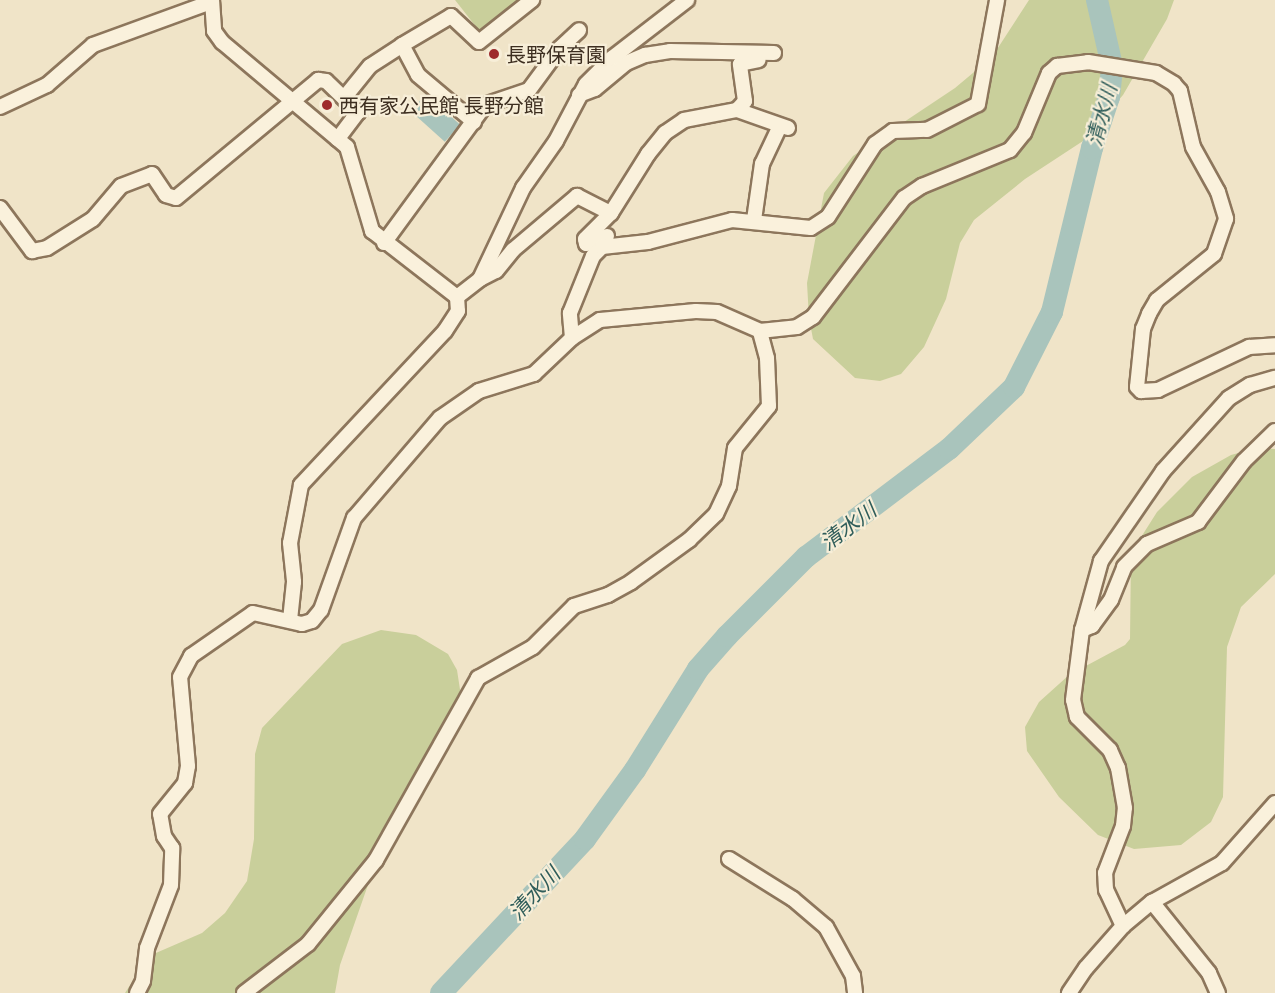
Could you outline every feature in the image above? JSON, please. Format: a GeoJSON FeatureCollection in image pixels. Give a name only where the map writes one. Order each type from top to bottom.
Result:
{"type":"FeatureCollection","features":[{"type":"Feature","properties":{"kind":"street"},"geometry":{"type":"LineString","coordinates":[[344,98],[370,66],[451,16],[479,42],[532,0]]}},
{"type":"Feature","properties":{"kind":"street"},"geometry":{"type":"LineString","coordinates":[[480,279],[523,188],[556,141],[579,95],[612,57],[687,0]]}},
{"type":"Feature","properties":{"kind":"street"},"geometry":{"type":"LineString","coordinates":[[572,338],[570,313],[593,256],[602,247],[620,243],[648,242],[732,220],[754,220],[811,228],[828,217],[875,144],[893,132],[927,130],[978,104],[997,0]]}},
{"type":"Feature","properties":{"kind":"street"},"geometry":{"type":"LineString","coordinates":[[0,107],[47,85],[93,45],[212,1],[214,31],[222,42],[295,101],[338,139],[353,157],[366,216],[384,243],[439,280],[457,297],[458,311],[445,331],[301,485],[290,543],[294,582],[290,621]]}},
{"type":"Feature","properties":{"kind":"street"},"geometry":{"type":"LineString","coordinates":[[384,243],[492,99],[515,98],[529,90],[560,48],[579,30]]}},
{"type":"Feature","properties":{"kind":"street"},"geometry":{"type":"LineString","coordinates":[[402,45],[418,75],[474,122]]}},
{"type":"Feature","properties":{"kind":"street"},"geometry":{"type":"LineString","coordinates":[[579,95],[595,89],[626,63],[645,55],[670,51],[769,53],[761,60],[740,64],[745,101],[737,110]]}},
{"type":"Feature","properties":{"kind":"street"},"geometry":{"type":"LineString","coordinates":[[137,993],[143,981],[147,948],[171,885],[172,848],[164,836],[160,814],[185,783],[188,766],[180,677],[191,656],[230,626],[253,614],[302,624],[312,621],[321,610],[354,518],[440,418],[479,391],[534,374],[572,338],[608,318],[696,311],[717,312],[760,331],[784,331],[813,316],[904,198],[922,186],[1010,150],[1024,133],[1049,72],[1057,66],[1088,62],[1121,66],[1166,77],[1180,91],[1193,147],[1218,192],[1226,219],[1214,254],[1156,300],[1149,314],[1138,358],[1137,387],[1141,391],[1158,390],[1249,347],[1275,345]]}},
{"type":"Feature","properties":{"kind":"street"},"geometry":{"type":"LineString","coordinates":[[0,208],[32,251],[47,248],[93,219],[121,186],[152,174],[166,195],[176,198],[318,80],[327,81],[358,116],[338,139]]}},
{"type":"Feature","properties":{"kind":"street"},"geometry":{"type":"LineString","coordinates":[[620,243],[605,236],[586,244],[585,239],[610,213],[665,133],[684,120],[737,110],[784,127],[762,164],[754,220]]}},
{"type":"Feature","properties":{"kind":"street"},"geometry":{"type":"LineString","coordinates":[[457,297],[480,279],[496,271],[513,250],[577,196],[610,213]]}},
{"type":"Feature","properties":{"kind":"street"},"geometry":{"type":"LineString","coordinates":[[243,993],[308,944],[376,860],[478,678],[533,647],[574,606],[608,595],[631,582],[689,540],[716,514],[729,486],[735,448],[769,406],[768,358],[760,331]]}},
{"type":"Feature","properties":{"kind":"street"},"geometry":{"type":"LineString","coordinates":[[1123,926],[1106,881],[1125,808],[1118,768],[1110,750],[1077,717],[1072,700],[1082,630],[1101,561],[1163,471],[1229,398],[1250,385],[1275,378]]}},
{"type":"Feature","properties":{"kind":"street"},"geometry":{"type":"LineString","coordinates":[[1082,630],[1092,626],[1111,600],[1124,567],[1147,544],[1198,522],[1244,461],[1275,431]]}},
{"type":"Feature","properties":{"kind":"street"},"geometry":{"type":"LineString","coordinates":[[1069,993],[1086,968],[1123,926],[1152,902],[1222,863],[1275,803]]}},
{"type":"Feature","properties":{"kind":"street"},"geometry":{"type":"LineString","coordinates":[[729,859],[793,899],[826,927],[853,976],[855,993]]}},
{"type":"Feature","properties":{"kind":"street"},"geometry":{"type":"LineString","coordinates":[[1152,902],[1209,973],[1218,993]]}},
{"type":"Feature","properties":{"kind":"green space"},"geometry":{"type":"Polygon","coordinates":[[[455,0],[522,0],[481,33],[455,0]]]}},
{"type":"Feature","properties":{"kind":"green space"},"geometry":{"type":"Polygon","coordinates":[[[1029,0],[1174,0],[1167,19],[1123,95],[1083,141],[1025,179],[974,220],[960,243],[946,299],[924,347],[901,374],[880,381],[855,378],[813,339],[809,318],[807,283],[824,193],[853,156],[955,88],[992,57],[1029,0]]]}},
{"type":"Feature","properties":{"kind":"green space"},"geometry":{"type":"Polygon","coordinates":[[[1257,448],[1275,449],[1275,574],[1241,607],[1227,647],[1223,797],[1211,822],[1181,845],[1134,849],[1098,835],[1059,797],[1027,751],[1025,727],[1039,702],[1069,675],[1125,645],[1130,639],[1131,553],[1157,512],[1192,477],[1231,455],[1257,448]]]}},
{"type":"Feature","properties":{"kind":"green space"},"geometry":{"type":"Polygon","coordinates":[[[381,630],[416,635],[448,654],[457,670],[461,696],[369,882],[340,965],[335,993],[125,993],[149,956],[202,933],[225,913],[247,881],[254,839],[255,754],[262,728],[342,644],[381,630]]]}},
{"type":"Feature","properties":{"kind":"water"},"geometry":{"type":"Polygon","coordinates":[[[426,94],[460,125],[445,142],[411,111],[426,94]]]}},
{"type":"Feature","properties":{"kind":"waterway","name":"清水川"},"geometry":{"type":"LineString","coordinates":[[441,993],[585,839],[635,770],[698,669],[727,636],[806,557],[949,449],[1014,387],[1052,312],[1092,148],[1109,97],[1112,66],[1097,0]]}},
{"type":"Feature","properties":{"kind":"place","name":"長野保育園"},"geometry":{"type":"Point","coordinates":[494,54]}},
{"type":"Feature","properties":{"kind":"place","name":"西有家公民館 長野分館"},"geometry":{"type":"Point","coordinates":[327,105]}}]}
